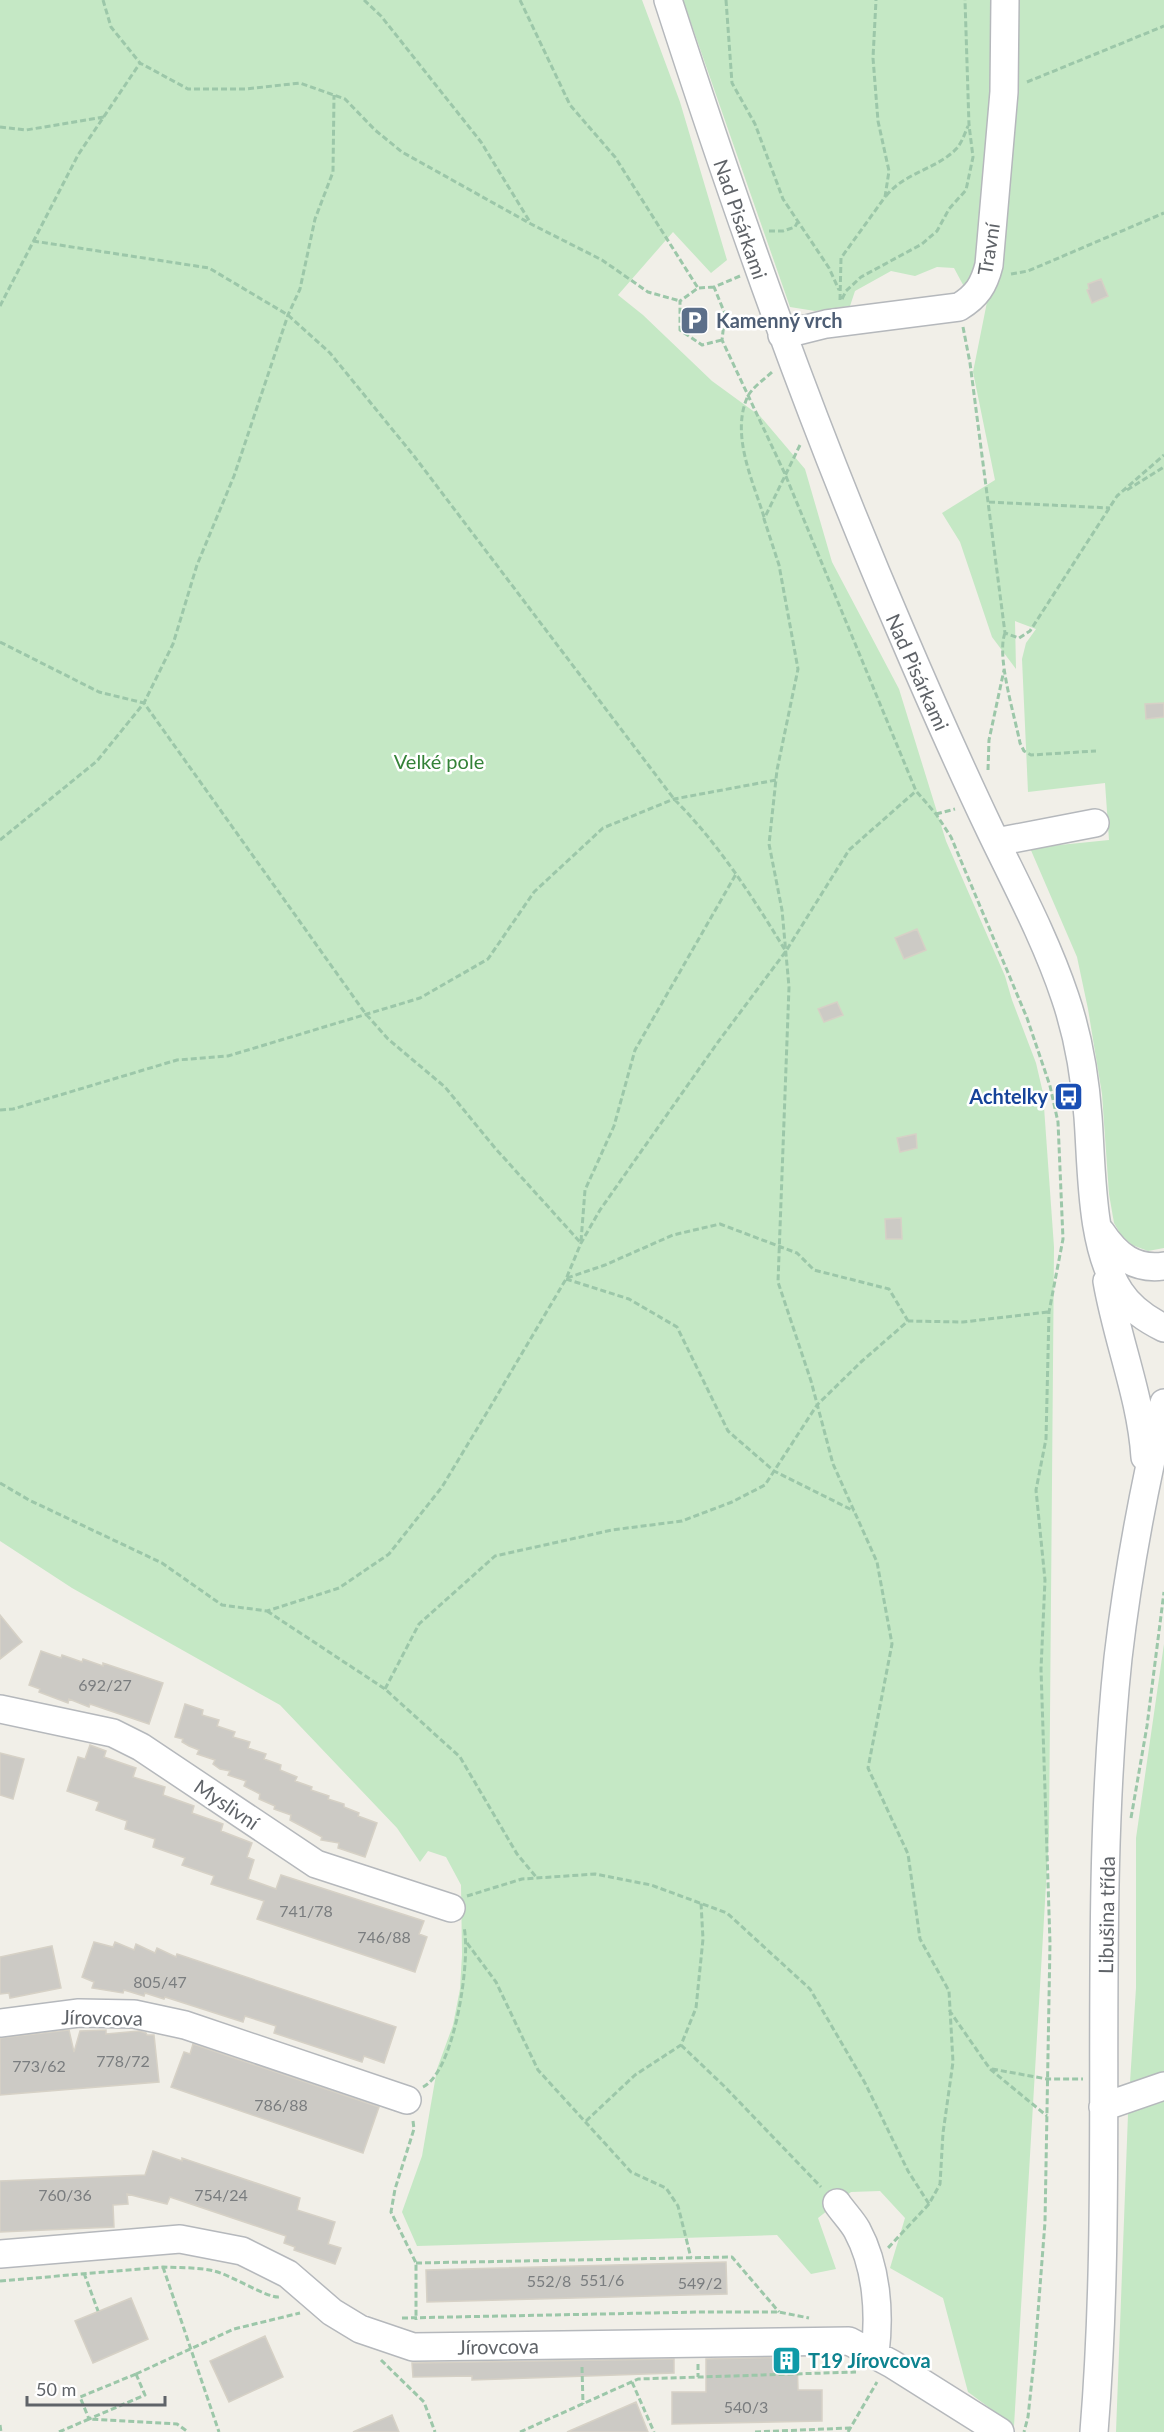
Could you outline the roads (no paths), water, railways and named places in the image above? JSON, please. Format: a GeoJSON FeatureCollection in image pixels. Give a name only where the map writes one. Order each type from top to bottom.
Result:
{"type":"FeatureCollection","features":[{"type":"Feature","properties":{"kind":"street","name":"Nad Pisárkami"},"geometry":{"type":"LineString","coordinates":[[668,0],[782,335],[866,551],[975,798],[1048,951],[1072,1019],[1086,1097],[1094,1208],[1111,1275],[1122,1296],[1138,1313],[1164,1328]]}},
{"type":"Feature","properties":{"kind":"street","name":"Travní"},"geometry":{"type":"LineString","coordinates":[[782,335],[825,324],[959,307],[974,297],[986,280],[1004,92],[1005,0]]}},
{"type":"Feature","properties":{"kind":"street"},"geometry":{"type":"LineString","coordinates":[[996,842],[1095,823]]}},
{"type":"Feature","properties":{"kind":"street"},"geometry":{"type":"LineString","coordinates":[[1097,1226],[1113,1248],[1127,1260],[1143,1267],[1164,1266]]}},
{"type":"Feature","properties":{"kind":"street"},"geometry":{"type":"LineString","coordinates":[[1097,1226],[1115,1321],[1141,1422],[1146,1479]]}},
{"type":"Feature","properties":{"kind":"street","name":"Libušina třída"},"geometry":{"type":"LineString","coordinates":[[1094,2432],[1099,2340],[1106,1875],[1112,1736],[1126,1596],[1146,1479],[1164,1403]]}},
{"type":"Feature","properties":{"kind":"street","name":"Myslivní"},"geometry":{"type":"LineString","coordinates":[[0,1709],[113,1733],[141,1747],[316,1864],[456,1913]]}},
{"type":"Feature","properties":{"kind":"street","name":"Jírovcova"},"geometry":{"type":"LineString","coordinates":[[0,2023],[79,2013],[134,2014],[185,2025],[407,2100]]}},
{"type":"Feature","properties":{"kind":"street"},"geometry":{"type":"LineString","coordinates":[[1103,2107],[1164,2086]]}},
{"type":"Feature","properties":{"kind":"street"},"geometry":{"type":"LineString","coordinates":[[837,2203],[856,2229],[872,2268],[877,2318],[872,2366]]}},
{"type":"Feature","properties":{"kind":"street","name":"Jírovcova"},"geometry":{"type":"LineString","coordinates":[[0,2254],[180,2239],[242,2251],[288,2274],[332,2312],[360,2329],[413,2347],[849,2341],[872,2366],[1000,2432]]}},
{"type":"Feature","properties":{"kind":"place","name":"Kamenný vrch"},"geometry":{"type":"Point","coordinates":[695,320]}},
{"type":"Feature","properties":{"kind":"place","name":"Achtelky"},"geometry":{"type":"Point","coordinates":[1069,1096]}},
{"type":"Feature","properties":{"kind":"place","name":"T19 Jírovcova"},"geometry":{"type":"Point","coordinates":[787,2360]}},
{"type":"Feature","properties":{"kind":"park label","name":"Velké pole"},"geometry":{"type":"Point","coordinates":[439,761]}}]}
